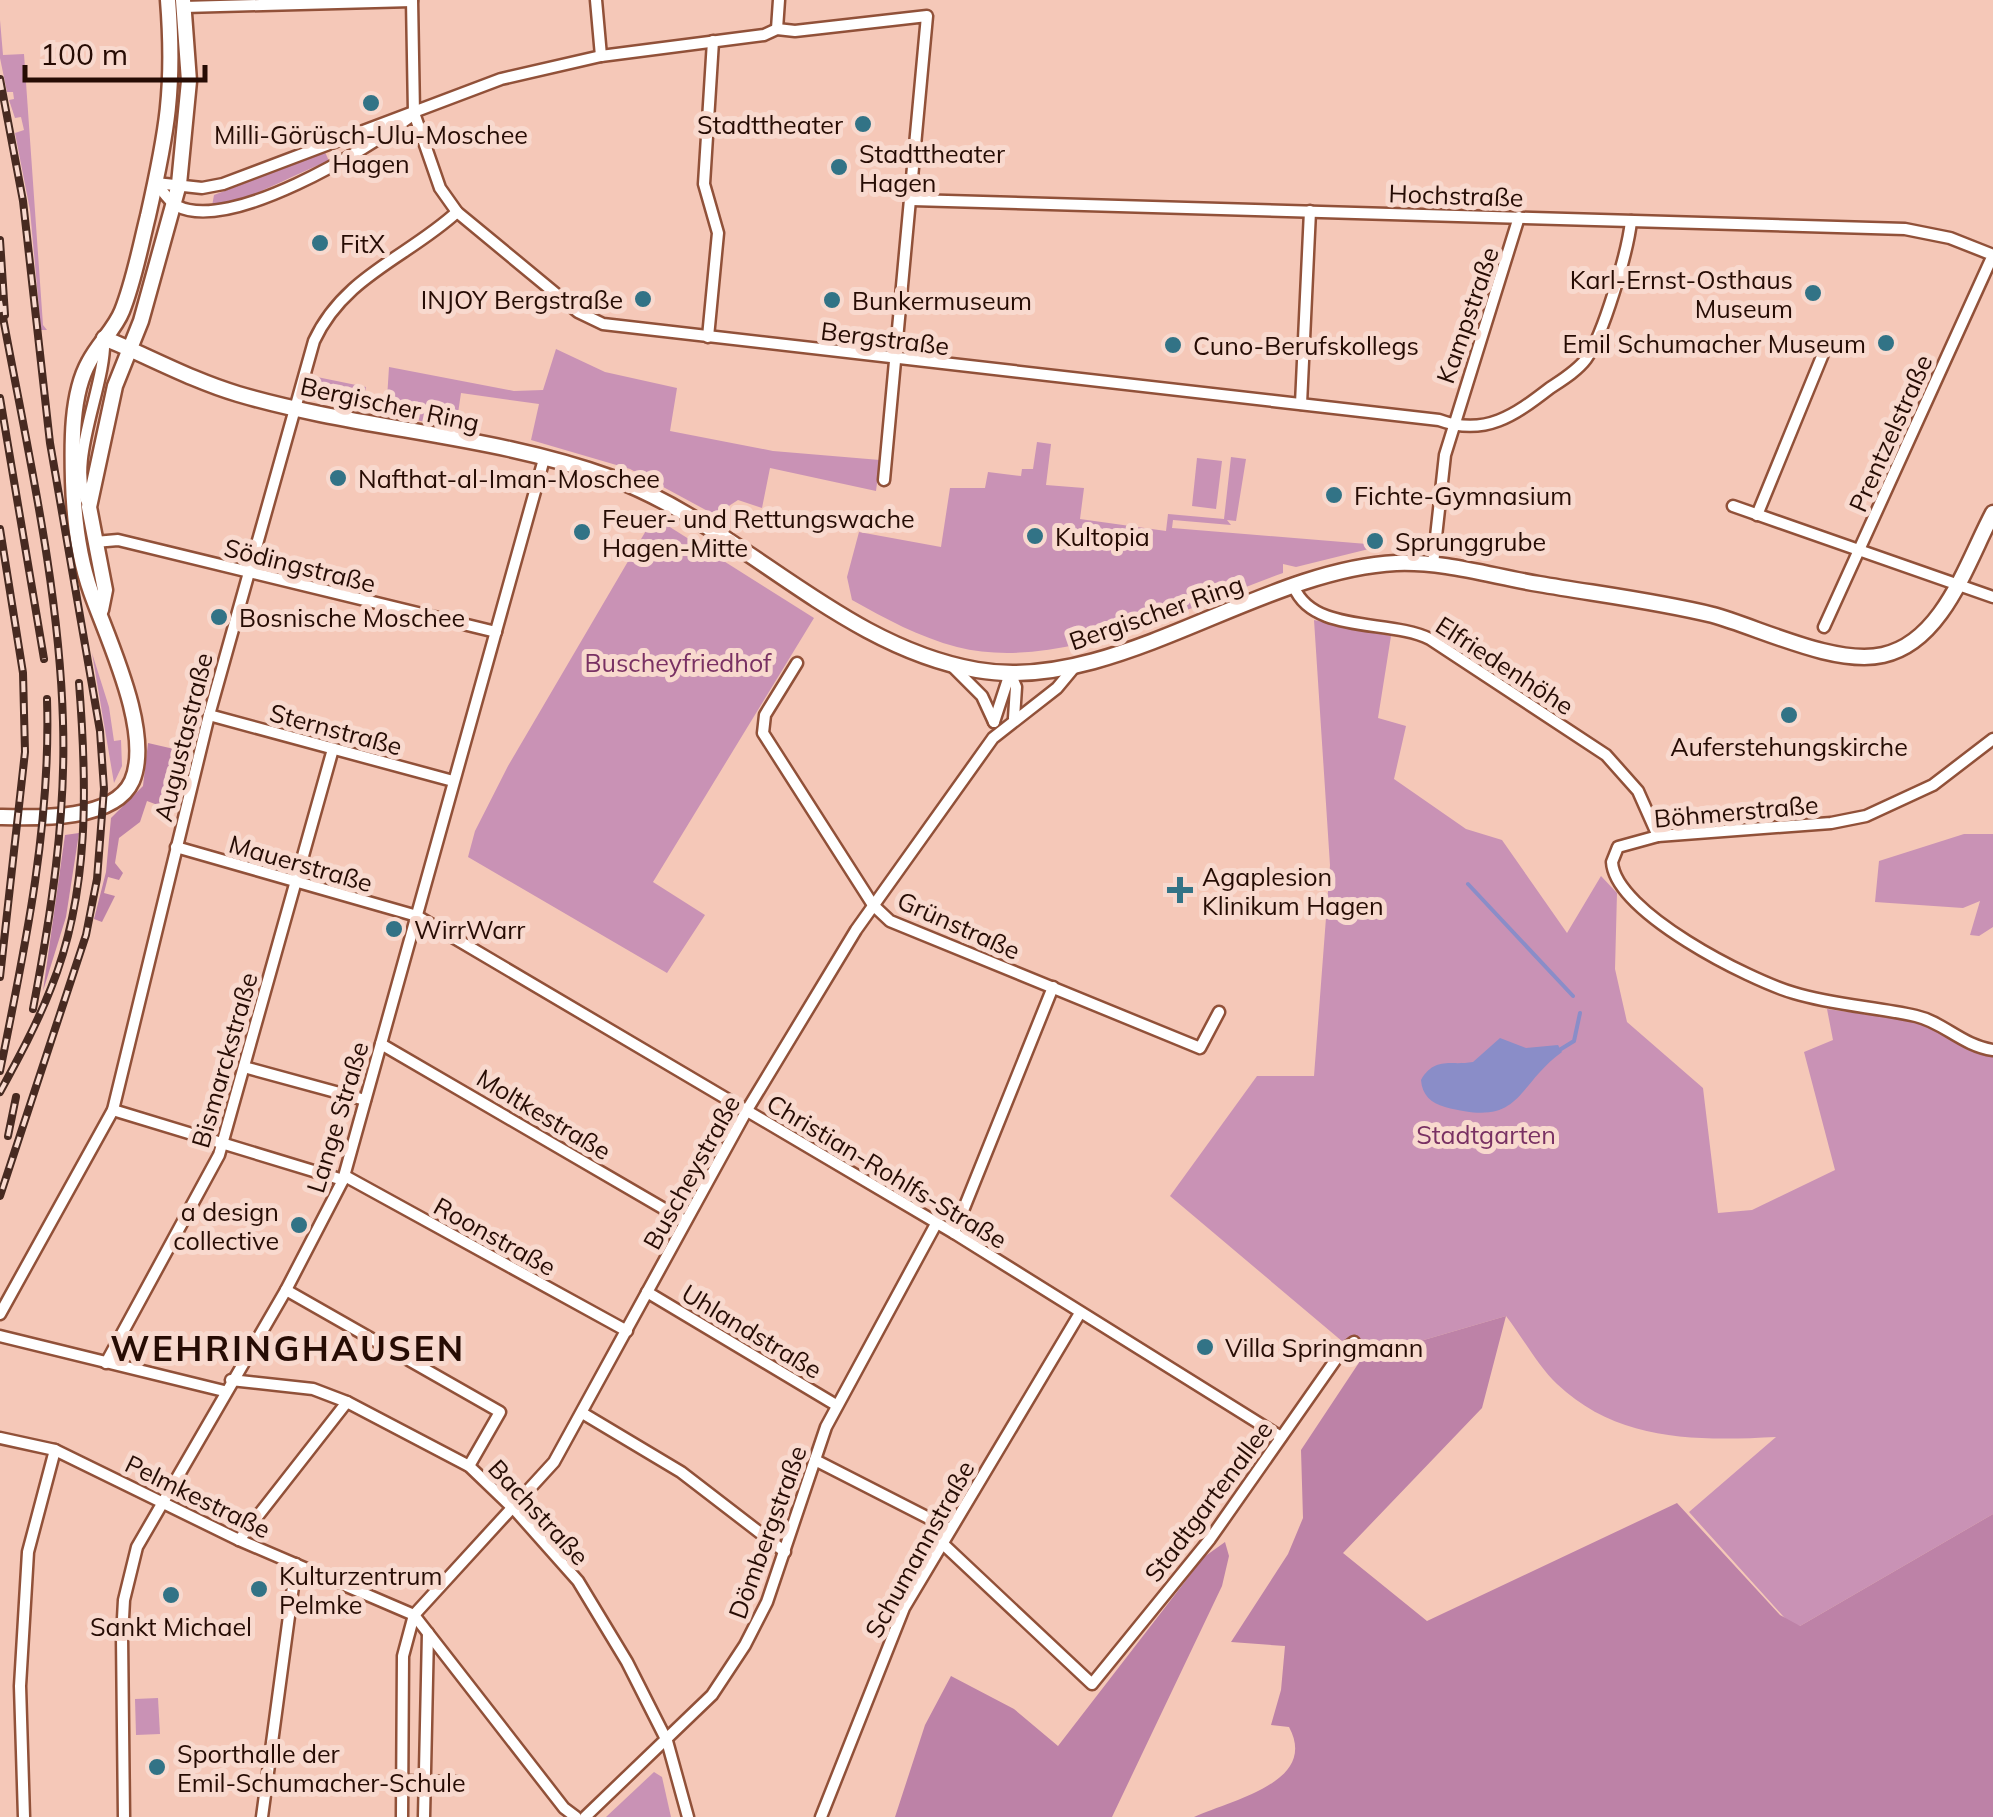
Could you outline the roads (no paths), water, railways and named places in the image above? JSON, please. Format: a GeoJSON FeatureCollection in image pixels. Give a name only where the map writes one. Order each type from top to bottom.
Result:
{"type":"FeatureCollection","features":[{"type":"Feature","properties":{"kind":"main road"},"geometry":{"type":"LineString","coordinates":[[130,348],[121,340],[121,314],[156,183],[172,96],[168,0]]}},
{"type":"Feature","properties":{"kind":"main road"},"geometry":{"type":"LineString","coordinates":[[101,610],[104,590],[89,507],[99,447],[179,184],[189,102],[183,4]]}},
{"type":"Feature","properties":{"kind":"main road"},"geometry":{"type":"LineString","coordinates":[[0,828],[94,808],[124,793],[136,769],[133,726],[81,550],[72,462],[85,370],[121,314]]}},
{"type":"Feature","properties":{"kind":"main road","name":"Bergischer Ring"},"geometry":{"type":"LineString","coordinates":[[104,338],[234,393],[587,470],[642,492],[871,630],[950,664],[1010,673],[1077,664],[1294,587],[1367,566],[1433,564],[1712,615],[1860,658],[1910,645],[1939,614],[1993,513]]}},
{"type":"Feature","properties":{"kind":"main road"},"geometry":{"type":"LineString","coordinates":[[0,817],[29,820]]}},
{"type":"Feature","properties":{"kind":"street"},"geometry":{"type":"LineString","coordinates":[[183,4],[412,0]]}},
{"type":"Feature","properties":{"kind":"street","name":"Bergstraße"},"geometry":{"type":"LineString","coordinates":[[412,0],[414,113],[440,188],[457,212],[590,318],[630,329],[1301,404],[1453,425],[1498,423],[1588,356],[1631,221]]}},
{"type":"Feature","properties":{"kind":"street"},"geometry":{"type":"LineString","coordinates":[[596,0],[602,56]]}},
{"type":"Feature","properties":{"kind":"street"},"geometry":{"type":"LineString","coordinates":[[777,29],[778,0]]}},
{"type":"Feature","properties":{"kind":"street"},"geometry":{"type":"LineString","coordinates":[[156,183],[220,185],[501,79],[602,56],[777,29],[795,31],[927,16],[899,359],[884,480]]}},
{"type":"Feature","properties":{"kind":"street"},"geometry":{"type":"LineString","coordinates":[[708,337],[718,233],[704,184],[713,41]]}},
{"type":"Feature","properties":{"kind":"street"},"geometry":{"type":"LineString","coordinates":[[156,183],[174,206],[207,212],[236,209],[338,165],[414,113]]}},
{"type":"Feature","properties":{"kind":"street"},"geometry":{"type":"LineString","coordinates":[[328,142],[338,165]]}},
{"type":"Feature","properties":{"kind":"street","name":"Hochstraße"},"geometry":{"type":"LineString","coordinates":[[912,200],[1905,229],[1950,238],[1993,255]]}},
{"type":"Feature","properties":{"kind":"street"},"geometry":{"type":"LineString","coordinates":[[1301,404],[1310,211]]}},
{"type":"Feature","properties":{"kind":"street","name":"Augustastraße"},"geometry":{"type":"LineString","coordinates":[[0,1314],[112,1110],[246,574],[294,406],[325,321],[347,292],[389,260],[434,234],[457,212]]}},
{"type":"Feature","properties":{"kind":"street","name":"Kampstraße"},"geometry":{"type":"LineString","coordinates":[[1433,564],[1443,466],[1453,425],[1519,217]]}},
{"type":"Feature","properties":{"kind":"street","name":"Prentzelstraße"},"geometry":{"type":"LineString","coordinates":[[1824,627],[1993,255]]}},
{"type":"Feature","properties":{"kind":"street"},"geometry":{"type":"LineString","coordinates":[[89,507],[83,496],[82,470],[105,362],[104,338]]}},
{"type":"Feature","properties":{"kind":"street"},"geometry":{"type":"LineString","coordinates":[[1757,516],[1824,354]]}},
{"type":"Feature","properties":{"kind":"street","name":"Lange Straße"},"geometry":{"type":"LineString","coordinates":[[124,1817],[124,1600],[137,1548],[224,1391],[286,1290],[340,1177],[382,1044],[544,459]]}},
{"type":"Feature","properties":{"kind":"street"},"geometry":{"type":"LineString","coordinates":[[1733,506],[1993,597]]}},
{"type":"Feature","properties":{"kind":"street","name":"Södingstraße"},"geometry":{"type":"LineString","coordinates":[[96,542],[118,540],[496,632]]}},
{"type":"Feature","properties":{"kind":"street","name":"Elfriedenhöhe"},"geometry":{"type":"LineString","coordinates":[[1294,587],[1299,600],[1314,612],[1403,629],[1430,639],[1606,755],[1638,791],[1658,836]]}},
{"type":"Feature","properties":{"kind":"street","name":"Grünstraße"},"geometry":{"type":"LineString","coordinates":[[797,663],[765,715],[763,732],[873,905],[890,921],[1200,1048],[1219,1012]]}},
{"type":"Feature","properties":{"kind":"street"},"geometry":{"type":"LineString","coordinates":[[950,664],[982,696],[994,722]]}},
{"type":"Feature","properties":{"kind":"street","name":"Buscheystraße"},"geometry":{"type":"LineString","coordinates":[[414,1616],[515,1510],[554,1462],[584,1414],[747,1110],[873,905],[993,738],[1057,688],[1077,664]]}},
{"type":"Feature","properties":{"kind":"street"},"geometry":{"type":"LineString","coordinates":[[1010,673],[1016,687],[1014,719]]}},
{"type":"Feature","properties":{"kind":"street"},"geometry":{"type":"LineString","coordinates":[[993,738],[994,722],[1010,673]]}},
{"type":"Feature","properties":{"kind":"street","name":"Sternstraße"},"geometry":{"type":"LineString","coordinates":[[209,715],[454,781]]}},
{"type":"Feature","properties":{"kind":"street","name":"Böhmerstraße"},"geometry":{"type":"LineString","coordinates":[[1993,739],[1932,785],[1866,816],[1830,823],[1658,836],[1618,848],[1612,870],[1632,902],[1666,930],[1791,993],[1920,1017],[1976,1047],[1993,1050]]}},
{"type":"Feature","properties":{"kind":"street","name":"Bismarckstraße"},"geometry":{"type":"LineString","coordinates":[[106,1363],[222,1144],[333,749]]}},
{"type":"Feature","properties":{"kind":"street","name":"Mauerstraße"},"geometry":{"type":"LineString","coordinates":[[176,847],[417,916]]}},
{"type":"Feature","properties":{"kind":"street","name":"Christian-Rohlfs-Straße"},"geometry":{"type":"LineString","coordinates":[[417,916],[954,1234],[1281,1437]]}},
{"type":"Feature","properties":{"kind":"street"},"geometry":{"type":"LineString","coordinates":[[954,1234],[1054,988]]}},
{"type":"Feature","properties":{"kind":"street","name":"Moltkestraße"},"geometry":{"type":"LineString","coordinates":[[382,1044],[685,1221]]}},
{"type":"Feature","properties":{"kind":"street"},"geometry":{"type":"LineString","coordinates":[[244,1067],[365,1100]]}},
{"type":"Feature","properties":{"kind":"street","name":"Roonstraße"},"geometry":{"type":"LineString","coordinates":[[112,1110],[340,1177],[627,1332]]}},
{"type":"Feature","properties":{"kind":"street","name":"Dömbergstraße"},"geometry":{"type":"LineString","coordinates":[[584,1817],[712,1695],[745,1645],[785,1552],[836,1405],[936,1224]]}},
{"type":"Feature","properties":{"kind":"street"},"geometry":{"type":"LineString","coordinates":[[286,1290],[500,1412],[468,1466]]}},
{"type":"Feature","properties":{"kind":"street","name":"Uhlandstraße"},"geometry":{"type":"LineString","coordinates":[[647,1292],[836,1405]]}},
{"type":"Feature","properties":{"kind":"street","name":"Schumannstraße"},"geometry":{"type":"LineString","coordinates":[[821,1817],[878,1665],[904,1608],[1080,1313]]}},
{"type":"Feature","properties":{"kind":"street"},"geometry":{"type":"LineString","coordinates":[[0,1336],[224,1391]]}},
{"type":"Feature","properties":{"kind":"street","name":"Stadtgartenallee"},"geometry":{"type":"LineString","coordinates":[[942,1542],[1092,1684],[1210,1539],[1340,1352],[1354,1342]]}},
{"type":"Feature","properties":{"kind":"street","name":"Bachstraße"},"geometry":{"type":"LineString","coordinates":[[231,1380],[313,1389],[347,1402],[468,1466],[515,1510],[578,1581],[667,1741],[688,1817]]}},
{"type":"Feature","properties":{"kind":"street"},"geometry":{"type":"LineString","coordinates":[[240,1540],[347,1402]]}},
{"type":"Feature","properties":{"kind":"street"},"geometry":{"type":"LineString","coordinates":[[584,1414],[682,1472],[785,1552]]}},
{"type":"Feature","properties":{"kind":"street","name":"Pelmkestraße"},"geometry":{"type":"LineString","coordinates":[[0,1438],[55,1450],[240,1540],[414,1616],[564,1808],[576,1817]]}},
{"type":"Feature","properties":{"kind":"street"},"geometry":{"type":"LineString","coordinates":[[24,1817],[20,1686],[28,1552],[55,1450]]}},
{"type":"Feature","properties":{"kind":"street"},"geometry":{"type":"LineString","coordinates":[[815,1460],[950,1529]]}},
{"type":"Feature","properties":{"kind":"street"},"geometry":{"type":"LineString","coordinates":[[262,1817],[296,1564]]}},
{"type":"Feature","properties":{"kind":"street"},"geometry":{"type":"LineString","coordinates":[[402,1817],[402,1656],[414,1616]]}},
{"type":"Feature","properties":{"kind":"street"},"geometry":{"type":"LineString","coordinates":[[424,1817],[428,1632]]}},
{"type":"Feature","properties":{"kind":"street"},"geometry":{"type":"LineString","coordinates":[[402,1781],[460,1782]]}},
{"type":"Feature","properties":{"kind":"water"},"geometry":{"type":"Polygon","coordinates":[[[1500,1038],[1526,1048],[1558,1045],[1562,1052],[1504,1108],[1470,1112],[1428,1098],[1421,1080],[1426,1072],[1438,1065],[1473,1062],[1500,1038]]]}},
{"type":"Feature","properties":{"kind":"waterway"},"geometry":{"type":"LineString","coordinates":[[1468,884],[1573,996]]}},
{"type":"Feature","properties":{"kind":"waterway"},"geometry":{"type":"LineString","coordinates":[[1561,1049],[1574,1041],[1580,1013]]}},
{"type":"Feature","properties":{"kind":"railway"},"geometry":{"type":"LineString","coordinates":[[0,79],[23,201],[50,443],[100,731],[104,789],[97,879],[86,935],[0,1196]]}},
{"type":"Feature","properties":{"kind":"railway"},"geometry":{"type":"LineString","coordinates":[[0,240],[5,315]]}},
{"type":"Feature","properties":{"kind":"railway"},"geometry":{"type":"LineString","coordinates":[[0,301],[48,563],[63,722],[56,866],[33,1009]]}},
{"type":"Feature","properties":{"kind":"railway"},"geometry":{"type":"LineString","coordinates":[[0,398],[44,659]]}},
{"type":"Feature","properties":{"kind":"railway"},"geometry":{"type":"LineString","coordinates":[[0,529],[23,673],[25,752],[0,977]]}},
{"type":"Feature","properties":{"kind":"railway"},"geometry":{"type":"LineString","coordinates":[[0,1092],[46,1001],[73,914],[84,799],[79,683]]}},
{"type":"Feature","properties":{"kind":"railway"},"geometry":{"type":"LineString","coordinates":[[0,1071],[40,840],[47,699]]}},
{"type":"Feature","properties":{"kind":"railway"},"geometry":{"type":"LineString","coordinates":[[8,1136],[16,1097]]}},
{"type":"Feature","properties":{"kind":"place","name":"Milli-Görüsch-Ulu-Moschee Hagen"},"geometry":{"type":"Point","coordinates":[371,103]}},
{"type":"Feature","properties":{"kind":"place","name":"Stadttheater"},"geometry":{"type":"Point","coordinates":[863,124]}},
{"type":"Feature","properties":{"kind":"place","name":"Stadttheater Hagen"},"geometry":{"type":"Point","coordinates":[839,167]}},
{"type":"Feature","properties":{"kind":"place","name":"FitX"},"geometry":{"type":"Point","coordinates":[320,243]}},
{"type":"Feature","properties":{"kind":"place","name":"Karl-Ernst-Osthaus Museum"},"geometry":{"type":"Point","coordinates":[1813,293]}},
{"type":"Feature","properties":{"kind":"place","name":"INJOY Bergstraße"},"geometry":{"type":"Point","coordinates":[643,299]}},
{"type":"Feature","properties":{"kind":"place","name":"Bunkermuseum"},"geometry":{"type":"Point","coordinates":[832,300]}},
{"type":"Feature","properties":{"kind":"place","name":"Emil Schumacher Museum"},"geometry":{"type":"Point","coordinates":[1886,343]}},
{"type":"Feature","properties":{"kind":"place","name":"Cuno-Berufskollegs"},"geometry":{"type":"Point","coordinates":[1173,345]}},
{"type":"Feature","properties":{"kind":"place","name":"Nafthat-al-Iman-Moschee"},"geometry":{"type":"Point","coordinates":[338,478]}},
{"type":"Feature","properties":{"kind":"place","name":"Fichte-Gymnasium"},"geometry":{"type":"Point","coordinates":[1334,495]}},
{"type":"Feature","properties":{"kind":"place","name":"Feuer- und Rettungswache Hagen-Mitte"},"geometry":{"type":"Point","coordinates":[582,532]}},
{"type":"Feature","properties":{"kind":"place","name":"Kultopia"},"geometry":{"type":"Point","coordinates":[1035,536]}},
{"type":"Feature","properties":{"kind":"place","name":"Sprunggrube"},"geometry":{"type":"Point","coordinates":[1375,541]}},
{"type":"Feature","properties":{"kind":"place","name":"Bosnische Moschee"},"geometry":{"type":"Point","coordinates":[219,617]}},
{"type":"Feature","properties":{"kind":"place","name":"Auferstehungskirche"},"geometry":{"type":"Point","coordinates":[1789,715]}},
{"type":"Feature","properties":{"kind":"place","name":"Agaplesion Klinikum Hagen"},"geometry":{"type":"Point","coordinates":[1180,890]}},
{"type":"Feature","properties":{"kind":"place","name":"WirrWarr"},"geometry":{"type":"Point","coordinates":[394,929]}},
{"type":"Feature","properties":{"kind":"place","name":"a design collective"},"geometry":{"type":"Point","coordinates":[299,1225]}},
{"type":"Feature","properties":{"kind":"place","name":"Villa Springmann"},"geometry":{"type":"Point","coordinates":[1205,1347]}},
{"type":"Feature","properties":{"kind":"place","name":"Kulturzentrum Pelmke"},"geometry":{"type":"Point","coordinates":[259,1589]}},
{"type":"Feature","properties":{"kind":"place","name":"Sankt Michael"},"geometry":{"type":"Point","coordinates":[171,1595]}},
{"type":"Feature","properties":{"kind":"place","name":"Sporthalle der Emil-Schumacher-Schule"},"geometry":{"type":"Point","coordinates":[157,1767]}},
{"type":"Feature","properties":{"kind":"district","name":"WEHRINGHAUSEN"},"geometry":{"type":"Point","coordinates":[288,1348]}},
{"type":"Feature","properties":{"kind":"park label","name":"Buscheyfriedhof"},"geometry":{"type":"Point","coordinates":[678,662]}},
{"type":"Feature","properties":{"kind":"park label","name":"Stadtgarten"},"geometry":{"type":"Point","coordinates":[1486,1134]}}]}
